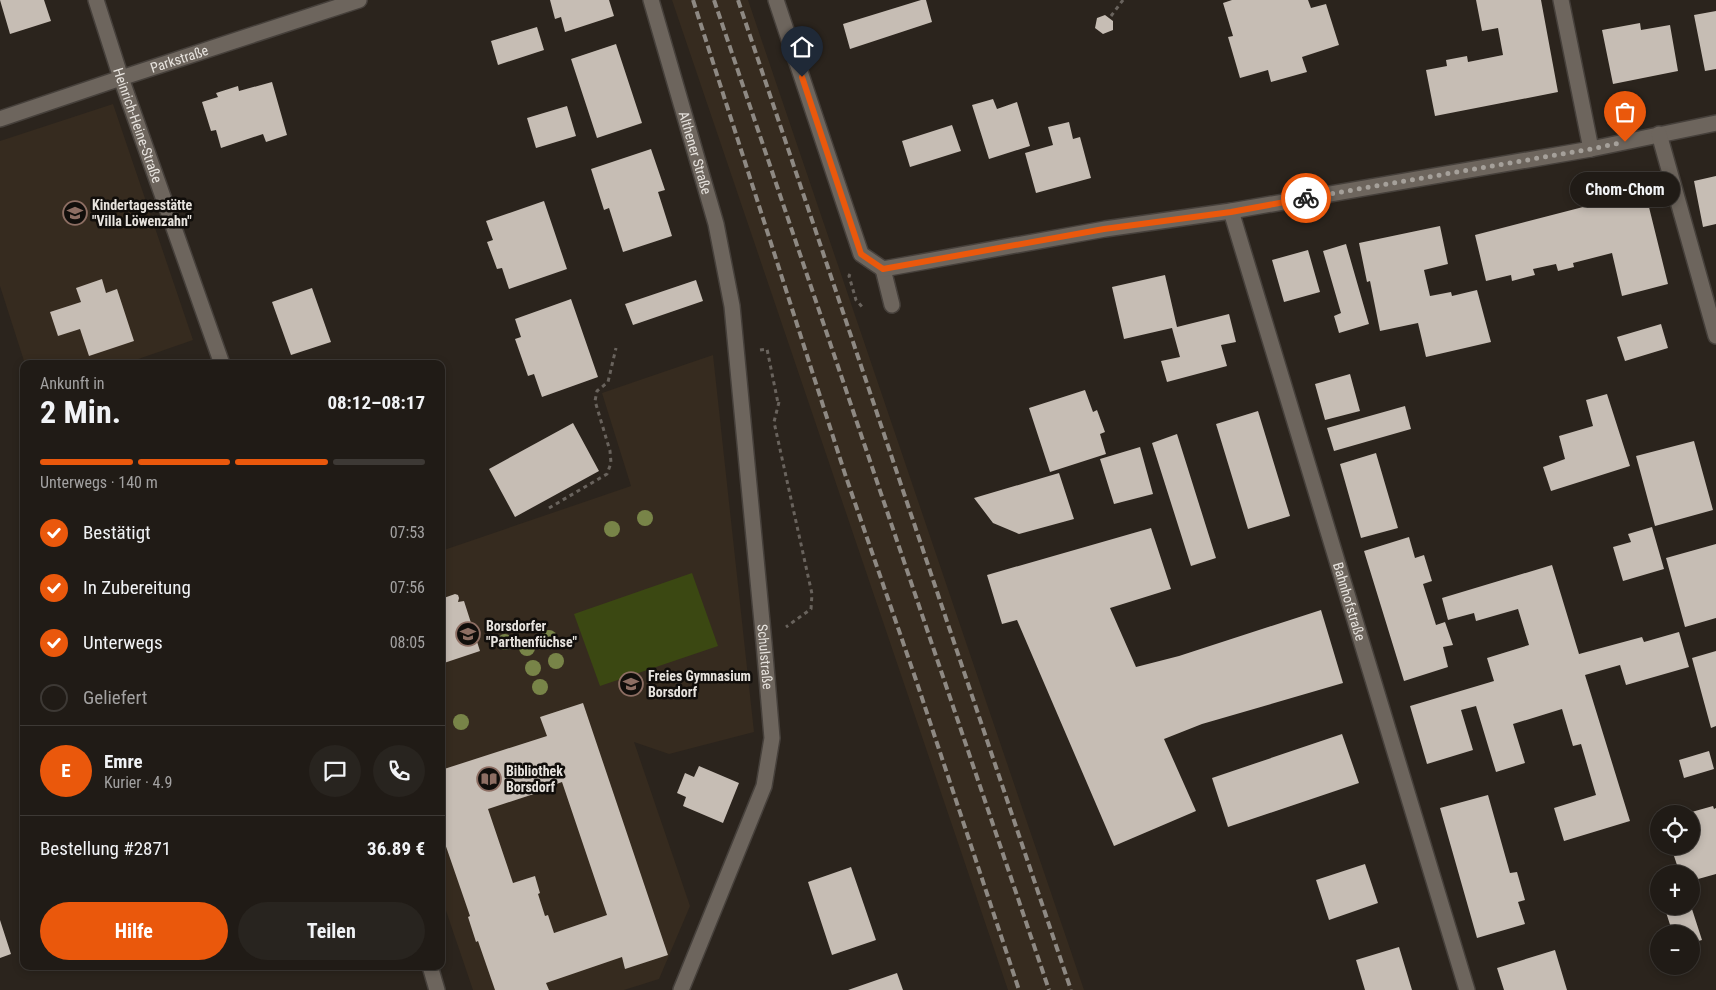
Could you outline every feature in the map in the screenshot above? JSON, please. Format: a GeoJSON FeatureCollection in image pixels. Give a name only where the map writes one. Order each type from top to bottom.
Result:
{"type":"FeatureCollection","features":[{"type":"Feature","properties":{"kind":"street","name":"Heinrich-Heine-Straße"},"geometry":{"type":"LineString","coordinates":[[96,0],[121,78],[221,360]]}},
{"type":"Feature","properties":{"kind":"street","name":"Parkstraße"},"geometry":{"type":"LineString","coordinates":[[0,120],[359,0]]}},
{"type":"Feature","properties":{"kind":"street","name":"Althener Straße"},"geometry":{"type":"LineString","coordinates":[[651,0],[716,224],[732,306]]}},
{"type":"Feature","properties":{"kind":"street"},"geometry":{"type":"LineString","coordinates":[[776,0],[861,254],[883,269],[892,305]]}},
{"type":"Feature","properties":{"kind":"street"},"geometry":{"type":"LineString","coordinates":[[1561,0],[1591,149]]}},
{"type":"Feature","properties":{"kind":"street"},"geometry":{"type":"LineString","coordinates":[[883,269],[1104,229],[1231,212],[1591,149],[1716,123]]}},
{"type":"Feature","properties":{"kind":"street"},"geometry":{"type":"LineString","coordinates":[[1659,134],[1716,336]]}},
{"type":"Feature","properties":{"kind":"street","name":"Bahnhofstraße"},"geometry":{"type":"LineString","coordinates":[[1231,212],[1467,990]]}},
{"type":"Feature","properties":{"kind":"street","name":"Schulstraße"},"geometry":{"type":"LineString","coordinates":[[681,990],[764,786],[772,738],[732,306]]}},
{"type":"Feature","properties":{"kind":"street"},"geometry":{"type":"LineString","coordinates":[[431,970],[437,990]]}},
{"type":"Feature","properties":{"kind":"path"},"geometry":{"type":"LineString","coordinates":[[1111,16],[1124,0]]}},
{"type":"Feature","properties":{"kind":"path"},"geometry":{"type":"LineString","coordinates":[[861,254],[849,276],[856,300],[864,309]]}},
{"type":"Feature","properties":{"kind":"path"},"geometry":{"type":"LineString","coordinates":[[548,508],[607,474],[611,463],[610,451],[595,401],[597,390],[608,382],[616,348]]}},
{"type":"Feature","properties":{"kind":"path"},"geometry":{"type":"LineString","coordinates":[[764,643],[811,609],[812,594],[774,422],[779,403],[767,350]]}},
{"type":"Feature","properties":{"kind":"shaded area"},"geometry":{"type":"Polygon","coordinates":[[[672,0],[748,0],[1084,990],[1008,990],[672,0]]]}},
{"type":"Feature","properties":{"kind":"shaded area","name":"Kindertagesstätte \"Villa Löwenzahn\""},"geometry":{"type":"Polygon","coordinates":[[[113,104],[193,340],[136,360],[24,360],[0,286],[0,141],[113,104]]]}},
{"type":"Feature","properties":{"kind":"shaded area","name":"Freies Gymnasium Borsdorf"},"geometry":{"type":"Polygon","coordinates":[[[713,355],[754,732],[669,754],[634,742],[690,906],[659,979],[624,990],[473,990],[445,908],[445,550],[631,486],[602,393],[713,355]]]}},
{"type":"Feature","properties":{"kind":"green space"},"geometry":{"type":"Polygon","coordinates":[[[692,573],[718,646],[600,686],[574,614],[692,573]]]}},
{"type":"Feature","properties":{"kind":"building"},"geometry":{"type":"Polygon","coordinates":[[[0,0],[44,0],[51,21],[10,34],[0,0]]]}},
{"type":"Feature","properties":{"kind":"building"},"geometry":{"type":"Polygon","coordinates":[[[550,0],[609,0],[614,16],[565,32],[561,17],[555,19],[550,0]]]}},
{"type":"Feature","properties":{"kind":"building"},"geometry":{"type":"Polygon","coordinates":[[[926,0],[932,22],[850,49],[843,24],[926,0]]]}},
{"type":"Feature","properties":{"kind":"building"},"geometry":{"type":"Polygon","coordinates":[[[1232,0],[1308,0],[1311,8],[1326,4],[1339,45],[1302,57],[1307,72],[1271,82],[1268,70],[1240,78],[1228,37],[1233,36],[1223,3],[1232,0]]]}},
{"type":"Feature","properties":{"kind":"building"},"geometry":{"type":"Polygon","coordinates":[[[1476,0],[1541,0],[1558,92],[1435,116],[1426,70],[1447,66],[1446,60],[1467,56],[1468,62],[1503,55],[1498,28],[1482,31],[1476,0]]]}},
{"type":"Feature","properties":{"kind":"building"},"geometry":{"type":"Polygon","coordinates":[[[1716,11],[1716,69],[1705,71],[1694,15],[1716,11]]]}},
{"type":"Feature","properties":{"kind":"building"},"geometry":{"type":"Polygon","coordinates":[[[1105,15],[1113,21],[1113,30],[1103,34],[1095,28],[1097,18],[1105,15]]]}},
{"type":"Feature","properties":{"kind":"building"},"geometry":{"type":"Polygon","coordinates":[[[1640,23],[1641,30],[1670,25],[1678,71],[1613,84],[1602,30],[1640,23]]]}},
{"type":"Feature","properties":{"kind":"building"},"geometry":{"type":"Polygon","coordinates":[[[537,27],[544,50],[498,65],[491,41],[537,27]]]}},
{"type":"Feature","properties":{"kind":"building"},"geometry":{"type":"Polygon","coordinates":[[[616,44],[642,123],[597,138],[571,59],[616,44]]]}},
{"type":"Feature","properties":{"kind":"building"},"geometry":{"type":"Polygon","coordinates":[[[272,82],[287,135],[266,142],[263,134],[221,148],[216,130],[211,131],[202,102],[218,97],[216,93],[238,86],[239,91],[272,82]]]}},
{"type":"Feature","properties":{"kind":"building"},"geometry":{"type":"Polygon","coordinates":[[[993,99],[997,109],[1017,102],[1030,146],[989,159],[972,105],[993,99]]]}},
{"type":"Feature","properties":{"kind":"building"},"geometry":{"type":"Polygon","coordinates":[[[567,106],[576,136],[536,148],[527,118],[567,106]]]}},
{"type":"Feature","properties":{"kind":"building"},"geometry":{"type":"Polygon","coordinates":[[[1069,122],[1073,139],[1080,137],[1091,178],[1036,193],[1025,153],[1053,145],[1048,127],[1069,122]]]}},
{"type":"Feature","properties":{"kind":"building"},"geometry":{"type":"Polygon","coordinates":[[[952,125],[961,151],[910,167],[902,141],[952,125]]]}},
{"type":"Feature","properties":{"kind":"building"},"geometry":{"type":"Polygon","coordinates":[[[651,149],[665,190],[658,192],[672,236],[623,252],[609,208],[604,210],[591,169],[651,149]]]}},
{"type":"Feature","properties":{"kind":"building"},"geometry":{"type":"Polygon","coordinates":[[[1716,176],[1716,224],[1703,227],[1694,181],[1716,176]]]}},
{"type":"Feature","properties":{"kind":"building"},"geometry":{"type":"Polygon","coordinates":[[[1645,191],[1668,284],[1622,296],[1612,253],[1573,263],[1574,267],[1558,271],[1556,264],[1533,269],[1535,275],[1512,281],[1511,275],[1486,281],[1475,235],[1645,191]]]}},
{"type":"Feature","properties":{"kind":"building"},"geometry":{"type":"Polygon","coordinates":[[[544,201],[567,269],[509,289],[502,268],[497,269],[487,242],[493,240],[486,221],[544,201]]]}},
{"type":"Feature","properties":{"kind":"building"},"geometry":{"type":"Polygon","coordinates":[[[1440,226],[1448,264],[1424,270],[1430,296],[1451,292],[1452,296],[1477,290],[1491,342],[1426,357],[1418,323],[1380,331],[1370,281],[1367,282],[1359,243],[1440,226]]]}},
{"type":"Feature","properties":{"kind":"building"},"geometry":{"type":"Polygon","coordinates":[[[1346,244],[1369,324],[1339,333],[1334,316],[1341,313],[1323,251],[1346,244]]]}},
{"type":"Feature","properties":{"kind":"building"},"geometry":{"type":"Polygon","coordinates":[[[1308,250],[1320,292],[1284,302],[1272,260],[1308,250]]]}},
{"type":"Feature","properties":{"kind":"building"},"geometry":{"type":"Polygon","coordinates":[[[1165,275],[1177,327],[1229,314],[1236,342],[1221,345],[1227,366],[1167,382],[1161,361],[1180,357],[1172,328],[1124,339],[1112,287],[1165,275]]]}},
{"type":"Feature","properties":{"kind":"building"},"geometry":{"type":"Polygon","coordinates":[[[102,279],[106,293],[117,289],[134,341],[89,356],[80,329],[58,336],[50,312],[81,302],[76,288],[102,279]]]}},
{"type":"Feature","properties":{"kind":"building"},"geometry":{"type":"Polygon","coordinates":[[[696,280],[703,301],[633,325],[625,304],[696,280]]]}},
{"type":"Feature","properties":{"kind":"building"},"geometry":{"type":"Polygon","coordinates":[[[312,288],[331,342],[291,355],[272,302],[312,288]]]}},
{"type":"Feature","properties":{"kind":"building"},"geometry":{"type":"Polygon","coordinates":[[[571,299],[598,377],[542,397],[534,374],[528,376],[515,339],[521,337],[515,319],[571,299]]]}},
{"type":"Feature","properties":{"kind":"building"},"geometry":{"type":"Polygon","coordinates":[[[1661,324],[1668,348],[1625,361],[1617,337],[1661,324]]]}},
{"type":"Feature","properties":{"kind":"building"},"geometry":{"type":"Polygon","coordinates":[[[1350,374],[1360,411],[1325,420],[1315,384],[1350,374]]]}},
{"type":"Feature","properties":{"kind":"building"},"geometry":{"type":"Polygon","coordinates":[[[1085,390],[1093,412],[1097,410],[1105,432],[1100,434],[1106,454],[1050,472],[1029,408],[1085,390]]]}},
{"type":"Feature","properties":{"kind":"building"},"geometry":{"type":"Polygon","coordinates":[[[1607,394],[1630,466],[1551,491],[1543,467],[1565,459],[1559,436],[1593,426],[1586,400],[1607,394]]]}},
{"type":"Feature","properties":{"kind":"building"},"geometry":{"type":"Polygon","coordinates":[[[1405,406],[1411,429],[1334,451],[1327,428],[1405,406]]]}},
{"type":"Feature","properties":{"kind":"building"},"geometry":{"type":"Polygon","coordinates":[[[1258,411],[1290,516],[1248,529],[1216,424],[1258,411]]]}},
{"type":"Feature","properties":{"kind":"building"},"geometry":{"type":"Polygon","coordinates":[[[573,423],[599,471],[515,517],[489,469],[573,423]]]}},
{"type":"Feature","properties":{"kind":"building"},"geometry":{"type":"Polygon","coordinates":[[[1177,434],[1216,558],[1191,566],[1152,443],[1177,434]]]}},
{"type":"Feature","properties":{"kind":"building"},"geometry":{"type":"Polygon","coordinates":[[[1694,441],[1713,510],[1655,526],[1636,456],[1694,441]]]}},
{"type":"Feature","properties":{"kind":"building"},"geometry":{"type":"Polygon","coordinates":[[[1140,447],[1153,494],[1114,504],[1100,459],[1140,447]]]}},
{"type":"Feature","properties":{"kind":"building"},"geometry":{"type":"Polygon","coordinates":[[[1376,453],[1398,528],[1361,538],[1340,464],[1376,453]]]}},
{"type":"Feature","properties":{"kind":"building"},"geometry":{"type":"Polygon","coordinates":[[[1059,473],[1074,519],[1019,534],[993,523],[974,498],[1059,473]]]}},
{"type":"Feature","properties":{"kind":"building"},"geometry":{"type":"Polygon","coordinates":[[[1652,527],[1664,569],[1623,581],[1613,547],[1631,542],[1628,534],[1652,527]]]}},
{"type":"Feature","properties":{"kind":"building"},"geometry":{"type":"Polygon","coordinates":[[[1151,528],[1171,589],[1110,608],[1136,667],[1179,656],[1321,610],[1343,683],[1202,724],[1164,739],[1196,811],[1114,846],[1017,620],[1002,624],[987,575],[1151,528]]]}},
{"type":"Feature","properties":{"kind":"building"},"geometry":{"type":"Polygon","coordinates":[[[1409,537],[1415,558],[1424,555],[1432,581],[1423,584],[1436,625],[1445,622],[1453,645],[1443,647],[1448,667],[1404,681],[1364,551],[1409,537]]]}},
{"type":"Feature","properties":{"kind":"building"},"geometry":{"type":"Polygon","coordinates":[[[1716,544],[1716,618],[1685,627],[1666,558],[1716,544]]]}},
{"type":"Feature","properties":{"kind":"building"},"geometry":{"type":"Polygon","coordinates":[[[1552,565],[1579,654],[1642,637],[1644,642],[1679,632],[1689,667],[1626,685],[1620,665],[1585,675],[1630,821],[1564,841],[1554,808],[1596,795],[1581,744],[1573,746],[1562,709],[1513,724],[1525,763],[1496,772],[1476,706],[1461,710],[1473,750],[1427,764],[1410,706],[1494,681],[1487,658],[1529,645],[1518,609],[1476,621],[1474,613],[1448,620],[1442,598],[1552,565]]]}},
{"type":"Feature","properties":{"kind":"building"},"geometry":{"type":"Polygon","coordinates":[[[455,594],[458,595],[458,602],[464,601],[480,651],[445,663],[445,598],[455,594]]]}},
{"type":"Feature","properties":{"kind":"building"},"geometry":{"type":"Polygon","coordinates":[[[1716,651],[1716,726],[1711,728],[1692,658],[1716,651]]]}},
{"type":"Feature","properties":{"kind":"building"},"geometry":{"type":"Polygon","coordinates":[[[583,703],[668,955],[625,969],[622,957],[546,983],[549,990],[495,990],[478,941],[476,942],[468,917],[470,916],[445,844],[445,769],[547,736],[540,717],[583,703]],[[562,782],[548,787],[549,789],[488,809],[513,883],[535,876],[545,916],[548,915],[554,933],[607,915],[562,782]]]}},
{"type":"Feature","properties":{"kind":"building"},"geometry":{"type":"Polygon","coordinates":[[[1342,734],[1359,783],[1228,827],[1212,778],[1342,734]]]}},
{"type":"Feature","properties":{"kind":"building"},"geometry":{"type":"Polygon","coordinates":[[[1709,751],[1714,769],[1684,778],[1679,760],[1709,751]]]}},
{"type":"Feature","properties":{"kind":"building"},"geometry":{"type":"Polygon","coordinates":[[[699,766],[739,783],[723,823],[683,806],[686,797],[677,793],[685,773],[694,777],[699,766]]]}},
{"type":"Feature","properties":{"kind":"building"},"geometry":{"type":"Polygon","coordinates":[[[1488,795],[1510,873],[1517,872],[1525,900],[1518,902],[1525,924],[1477,938],[1440,808],[1488,795]]]}},
{"type":"Feature","properties":{"kind":"building"},"geometry":{"type":"Polygon","coordinates":[[[1713,806],[1714,809],[1716,808],[1716,874],[1700,878],[1700,865],[1677,865],[1674,856],[1700,855],[1700,810],[1713,806]]]}},
{"type":"Feature","properties":{"kind":"building"},"geometry":{"type":"Polygon","coordinates":[[[1365,864],[1378,903],[1329,920],[1316,880],[1365,864]]]}},
{"type":"Feature","properties":{"kind":"building"},"geometry":{"type":"Polygon","coordinates":[[[851,867],[876,940],[832,955],[808,882],[851,867]]]}},
{"type":"Feature","properties":{"kind":"building"},"geometry":{"type":"Polygon","coordinates":[[[1667,915],[1694,915],[1697,925],[1670,925],[1667,915]]]}},
{"type":"Feature","properties":{"kind":"building"},"geometry":{"type":"Polygon","coordinates":[[[0,920],[11,954],[0,958],[0,920]]]}},
{"type":"Feature","properties":{"kind":"building"},"geometry":{"type":"Polygon","coordinates":[[[1399,947],[1412,990],[1365,990],[1356,960],[1399,947]]]}},
{"type":"Feature","properties":{"kind":"building"},"geometry":{"type":"Polygon","coordinates":[[[1555,950],[1567,990],[1504,990],[1497,968],[1555,950]]]}},
{"type":"Feature","properties":{"kind":"building"},"geometry":{"type":"Polygon","coordinates":[[[897,973],[903,990],[848,990],[897,973]]]}},
{"type":"Feature","properties":{"kind":"railway"},"geometry":{"type":"LineString","coordinates":[[693,0],[845,474],[1019,990]]}},
{"type":"Feature","properties":{"kind":"railway"},"geometry":{"type":"LineString","coordinates":[[714,0],[1049,990]]}},
{"type":"Feature","properties":{"kind":"railway"},"geometry":{"type":"LineString","coordinates":[[738,0],[1071,990]]}},
{"type":"Feature","properties":{"kind":"way so far"},"geometry":{"type":"LineString","coordinates":[[1306,198],[1625,142]]}},
{"type":"Feature","properties":{"kind":"place","name":"Chom-Chom"},"geometry":{"type":"Point","coordinates":[1625,142]}},
{"type":"Feature","properties":{"kind":"place","name":"Kindertagesstätte \"Villa Löwenzahn\""},"geometry":{"type":"Point","coordinates":[75,213]}},
{"type":"Feature","properties":{"kind":"place","name":"Borsdorfer \"Parthenfüchse\""},"geometry":{"type":"Point","coordinates":[468,634]}},
{"type":"Feature","properties":{"kind":"place","name":"Freies Gymnasium Borsdorf"},"geometry":{"type":"Point","coordinates":[631,684]}},
{"type":"Feature","properties":{"kind":"place","name":"Bibliothek Borsdorf"},"geometry":{"type":"Point","coordinates":[489,779]}},
{"type":"Feature","properties":{"kind":"route"},"geometry":{"type":"LineString","coordinates":[[802,77],[861,254],[883,269],[1104,229],[1231,212],[1306,198]]}}]}
